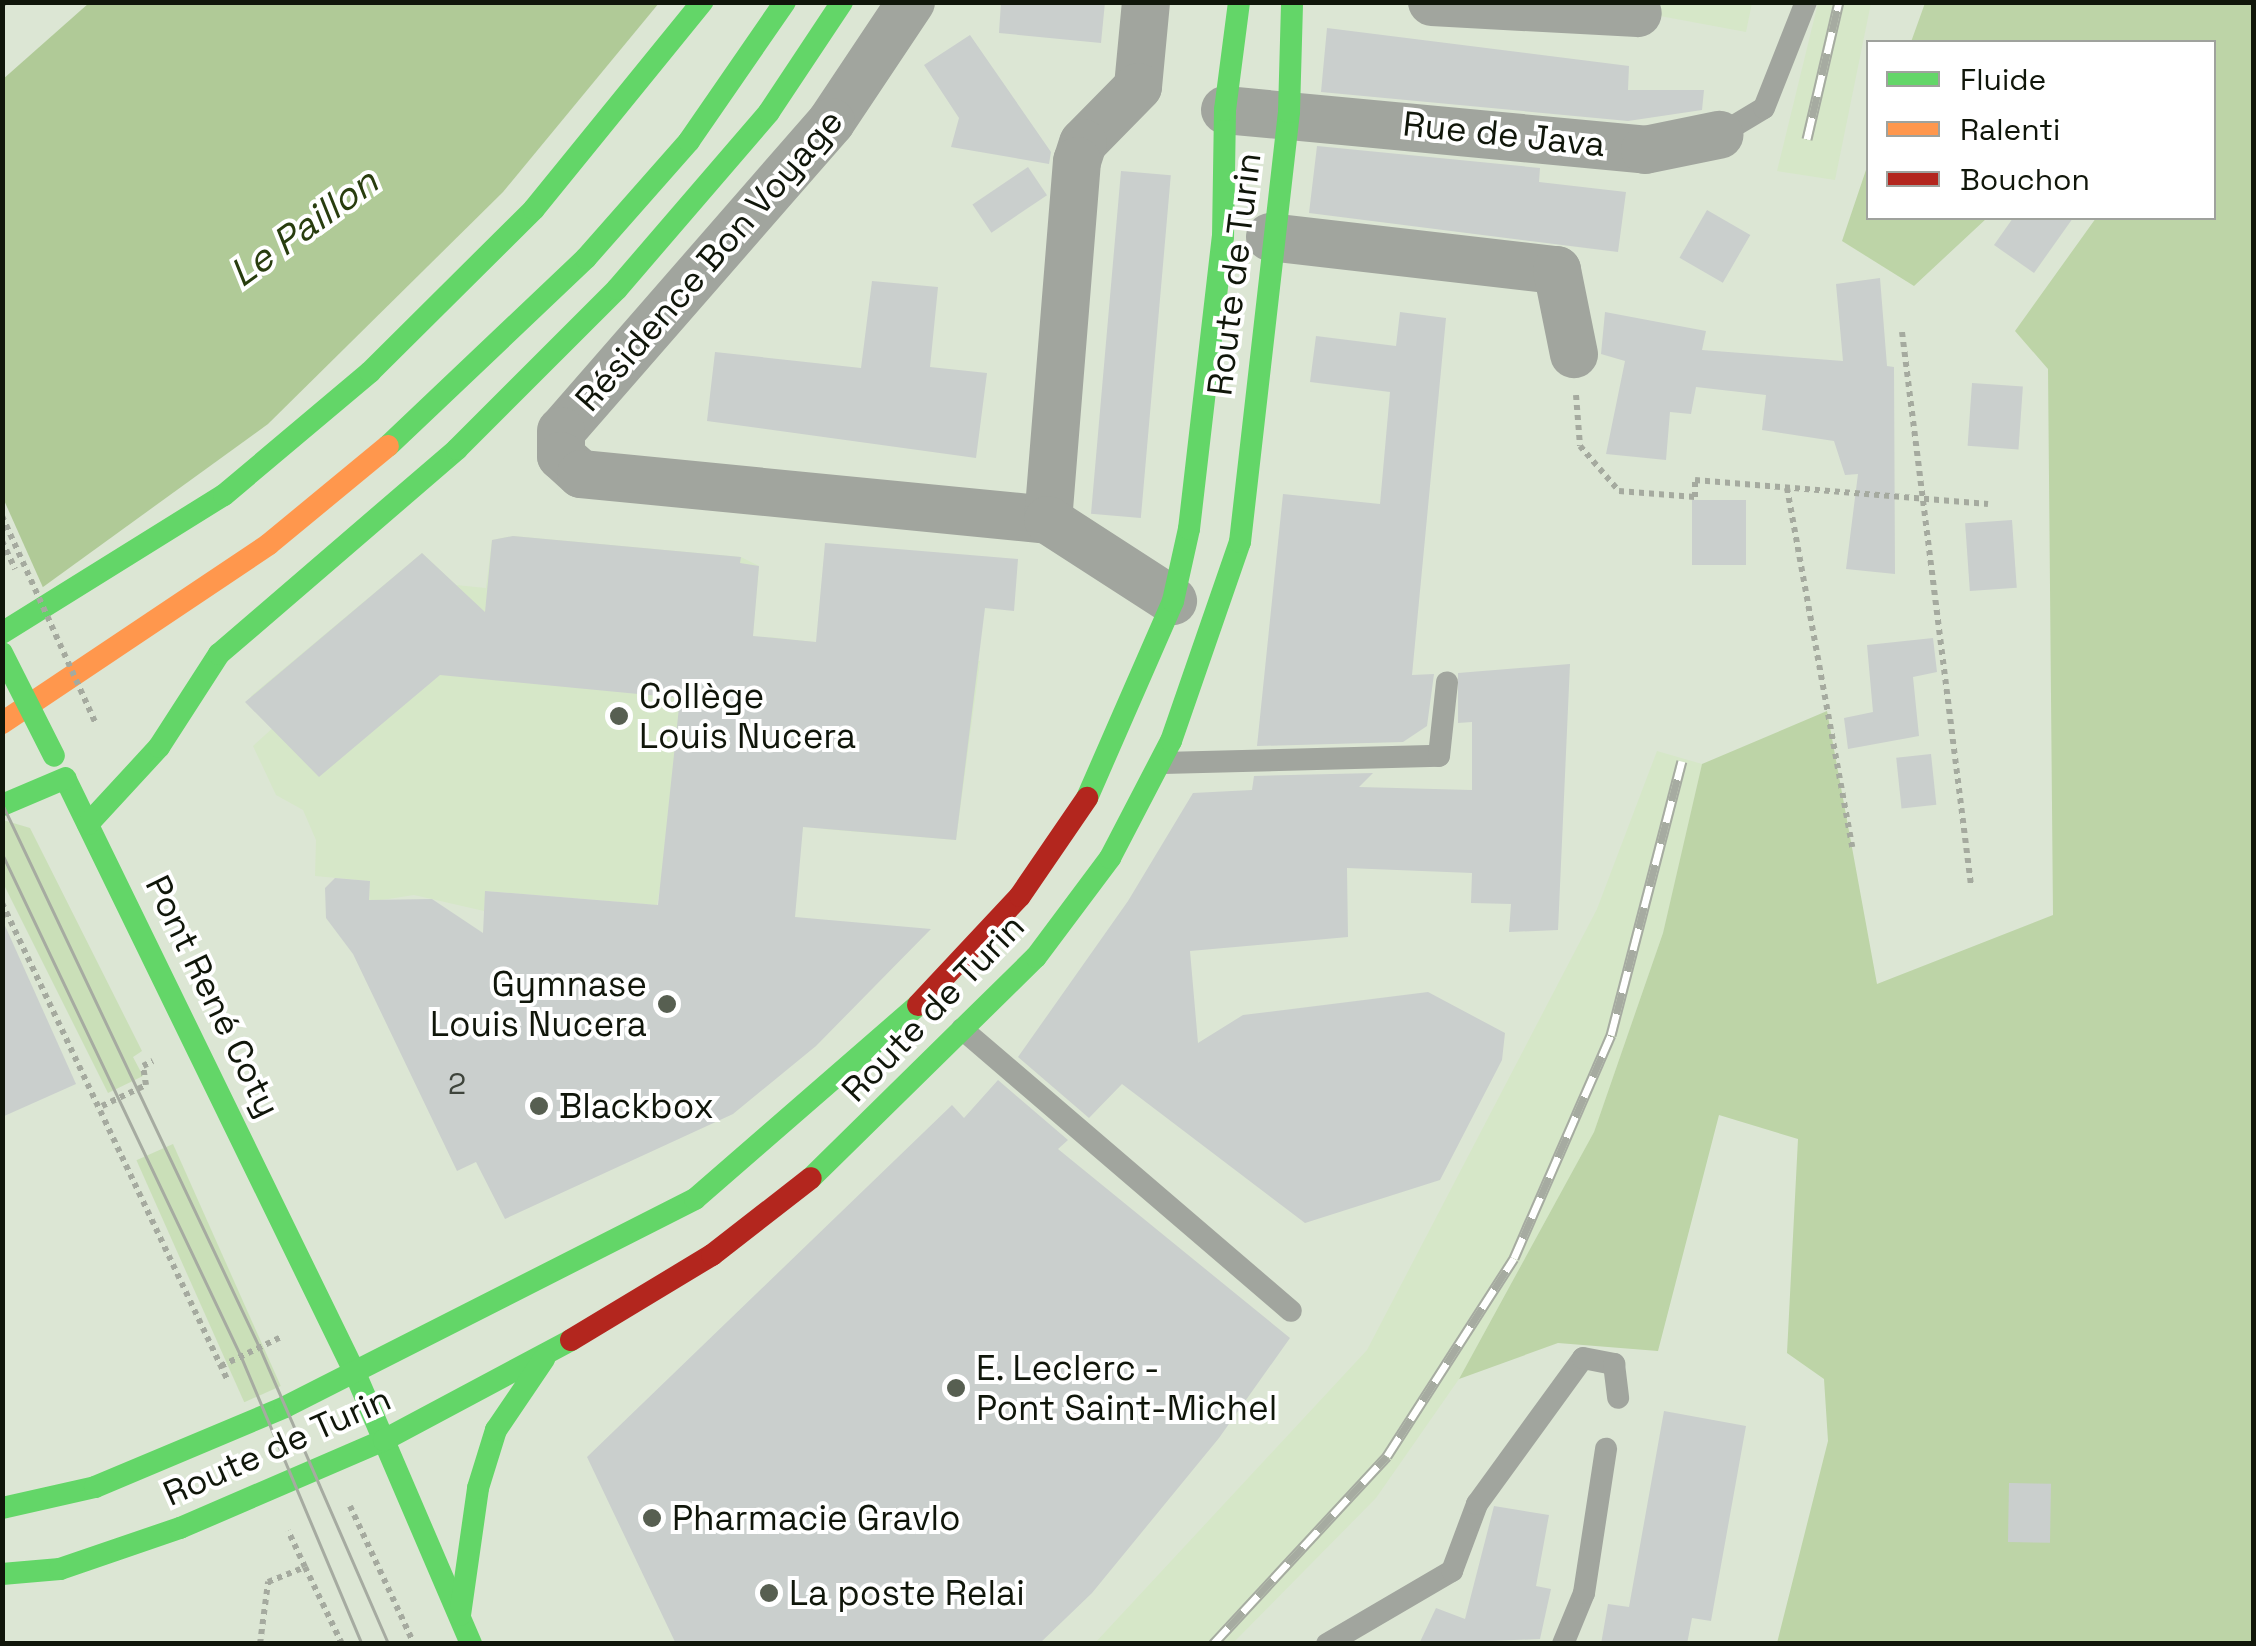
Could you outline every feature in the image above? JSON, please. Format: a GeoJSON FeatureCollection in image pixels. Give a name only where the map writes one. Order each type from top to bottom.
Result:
{"type":"FeatureCollection","features":[{"type":"Feature","properties":{"kind":"main road"},"geometry":{"type":"LineString","coordinates":[[2,633],[46,610],[224,495],[370,372],[534,210],[702,2]]}},
{"type":"Feature","properties":{"kind":"main road"},"geometry":{"type":"LineString","coordinates":[[2,723],[270,544],[418,422],[586,258],[689,142],[784,2]]}},
{"type":"Feature","properties":{"kind":"main road"},"geometry":{"type":"LineString","coordinates":[[88,824],[160,747],[219,654],[457,449],[616,290],[768,112],[842,2]]}},
{"type":"Feature","properties":{"kind":"main road","name":"Route de Turin"},"geometry":{"type":"LineString","coordinates":[[2,1508],[95,1486],[355,1373],[695,1200],[785,1131],[926,997],[1078,820],[1173,600],[1189,530],[1223,237],[1225,110],[1238,2]]}},
{"type":"Feature","properties":{"kind":"main road","name":"Route de Turin"},"geometry":{"type":"LineString","coordinates":[[2,1574],[109,1555],[384,1440],[548,1354],[712,1255],[818,1172],[966,1032],[1110,858],[1197,682],[1240,542],[1270,237],[1288,112],[1292,2]]}},
{"type":"Feature","properties":{"kind":"main road","name":"Pont René Coty"},"geometry":{"type":"LineString","coordinates":[[2,653],[355,1373],[471,1644]]}},
{"type":"Feature","properties":{"kind":"main road"},"geometry":{"type":"LineString","coordinates":[[2,684],[33,664]]}},
{"type":"Feature","properties":{"kind":"main road"},"geometry":{"type":"LineString","coordinates":[[2,806],[66,778]]}},
{"type":"Feature","properties":{"kind":"main road"},"geometry":{"type":"LineString","coordinates":[[460,1618],[478,1488],[496,1430],[548,1354]]}},
{"type":"Feature","properties":{"kind":"street","name":"Résidence Bon Voyage"},"geometry":{"type":"LineString","coordinates":[[911,2],[831,122],[561,432],[561,456],[580,474],[1048,520],[1173,600]]}},
{"type":"Feature","properties":{"kind":"street"},"geometry":{"type":"LineString","coordinates":[[1048,520],[1077,161],[1083,142],[1138,87],[1146,2]]}},
{"type":"Feature","properties":{"kind":"street"},"geometry":{"type":"LineString","coordinates":[[1432,2],[1638,13]]}},
{"type":"Feature","properties":{"kind":"street","name":"Rue de Java"},"geometry":{"type":"LineString","coordinates":[[1225,110],[1288,112],[1644,150],[1720,136]]}},
{"type":"Feature","properties":{"kind":"street"},"geometry":{"type":"LineString","coordinates":[[1270,237],[1557,270],[1574,354]]}},
{"type":"Feature","properties":{"kind":"lane"},"geometry":{"type":"LineString","coordinates":[[1720,136],[1764,108],[1806,2]]}},
{"type":"Feature","properties":{"kind":"lane"},"geometry":{"type":"LineString","coordinates":[[1160,763],[1439,756],[1447,682]]}},
{"type":"Feature","properties":{"kind":"lane"},"geometry":{"type":"LineString","coordinates":[[926,997],[1291,1311]]}},
{"type":"Feature","properties":{"kind":"lane"},"geometry":{"type":"LineString","coordinates":[[1326,1644],[1452,1570],[1483,1494],[1583,1358],[1614,1364],[1618,1398]]}},
{"type":"Feature","properties":{"kind":"lane"},"geometry":{"type":"LineString","coordinates":[[1564,1644],[1584,1592],[1606,1449]]}},
{"type":"Feature","properties":{"kind":"path"},"geometry":{"type":"LineString","coordinates":[[1902,332],[1970,885]]}},
{"type":"Feature","properties":{"kind":"path"},"geometry":{"type":"LineString","coordinates":[[1574,354],[1580,446],[1619,491],[1695,497],[1695,480],[1988,504]]}},
{"type":"Feature","properties":{"kind":"path"},"geometry":{"type":"LineString","coordinates":[[1787,488],[1852,847]]}},
{"type":"Feature","properties":{"kind":"path"},"geometry":{"type":"LineString","coordinates":[[2,516],[99,731]]}},
{"type":"Feature","properties":{"kind":"path"},"geometry":{"type":"LineString","coordinates":[[2,902],[102,1106],[238,1402]]}},
{"type":"Feature","properties":{"kind":"path"},"geometry":{"type":"LineString","coordinates":[[102,1106],[146,1085],[143,1066],[159,1058]]}},
{"type":"Feature","properties":{"kind":"path"},"geometry":{"type":"LineString","coordinates":[[221,1366],[281,1337]]}},
{"type":"Feature","properties":{"kind":"path"},"geometry":{"type":"LineString","coordinates":[[349,1505],[414,1644]]}},
{"type":"Feature","properties":{"kind":"path"},"geometry":{"type":"LineString","coordinates":[[283,1521],[342,1644]]}},
{"type":"Feature","properties":{"kind":"path"},"geometry":{"type":"LineString","coordinates":[[260,1644],[268,1582],[305,1567]]}},
{"type":"Feature","properties":{"kind":"shaded area"},"geometry":{"type":"Polygon","coordinates":[[[1590,3],[1752,3],[1746,32],[1590,3]]]}},
{"type":"Feature","properties":{"kind":"shaded area"},"geometry":{"type":"Polygon","coordinates":[[[1818,3],[1871,3],[1835,180],[1777,171],[1818,3]]]}},
{"type":"Feature","properties":{"kind":"shaded area"},"geometry":{"type":"Polygon","coordinates":[[[1925,3],[2253,3],[2253,1643],[1777,1643],[1828,1441],[1824,1379],[1787,1353],[1798,1139],[1719,1115],[1658,1351],[1558,1343],[1459,1379],[1594,1132],[1663,933],[1702,764],[1827,711],[1877,984],[2053,915],[2048,369],[2015,331],[2095,220],[2216,220],[2216,40],[1912,40],[1925,3]]]}},
{"type":"Feature","properties":{"kind":"shaded area"},"geometry":{"type":"Polygon","coordinates":[[[1866,170],[1866,220],[1985,220],[1914,286],[1842,241],[1866,170]]]}},
{"type":"Feature","properties":{"kind":"shaded area","name":"Collège Louis Nucera"},"geometry":{"type":"Polygon","coordinates":[[[513,536],[741,557],[759,566],[752,646],[769,648],[770,637],[980,661],[956,840],[823,829],[825,788],[807,787],[795,899],[660,888],[657,905],[486,891],[484,911],[414,895],[369,902],[370,881],[315,876],[316,840],[303,810],[276,795],[253,746],[275,726],[251,706],[251,696],[422,553],[456,585],[486,588],[492,540],[513,536]]]}},
{"type":"Feature","properties":{"kind":"shaded area"},"geometry":{"type":"Polygon","coordinates":[[[1657,751],[1702,764],[1663,933],[1594,1132],[1459,1379],[1376,1498],[1233,1643],[1094,1644],[1367,1350],[1597,909],[1657,751]]]}},
{"type":"Feature","properties":{"kind":"shaded area"},"geometry":{"type":"Polygon","coordinates":[[[3,820],[30,828],[142,1051],[133,1057],[143,1076],[108,1093],[3,883],[3,820]]]}},
{"type":"Feature","properties":{"kind":"shaded area"},"geometry":{"type":"Polygon","coordinates":[[[173,1144],[281,1386],[244,1402],[136,1160],[173,1144]]]}},
{"type":"Feature","properties":{"kind":"water","name":"Le Paillon"},"geometry":{"type":"Polygon","coordinates":[[[89,3],[659,3],[503,192],[268,424],[3,616],[2,80],[89,3]]]}},
{"type":"Feature","properties":{"kind":"pier"},"geometry":{"type":"Polygon","coordinates":[[[3,498],[45,592],[2,621],[3,498]]]}},
{"type":"Feature","properties":{"kind":"building"},"geometry":{"type":"Polygon","coordinates":[[[1001,2],[1105,2],[1101,43],[999,33],[1001,2]]]}},
{"type":"Feature","properties":{"kind":"building"},"geometry":{"type":"Polygon","coordinates":[[[1327,28],[1629,66],[1628,90],[1704,90],[1702,110],[1628,121],[1321,92],[1327,28]]]}},
{"type":"Feature","properties":{"kind":"building"},"geometry":{"type":"Polygon","coordinates":[[[970,35],[1051,152],[1049,164],[951,147],[959,118],[924,65],[970,35]]]}},
{"type":"Feature","properties":{"kind":"building"},"geometry":{"type":"Polygon","coordinates":[[[1317,146],[1540,168],[1539,182],[1626,192],[1618,252],[1309,213],[1317,146]]]}},
{"type":"Feature","properties":{"kind":"building"},"geometry":{"type":"Polygon","coordinates":[[[1028,167],[1047,195],[991,233],[972,204],[1028,167]]]}},
{"type":"Feature","properties":{"kind":"building"},"geometry":{"type":"Polygon","coordinates":[[[1121,171],[1171,175],[1141,518],[1091,514],[1121,171]]]}},
{"type":"Feature","properties":{"kind":"building"},"geometry":{"type":"Polygon","coordinates":[[[1707,210],[1750,235],[1723,283],[1680,258],[1707,210]]]}},
{"type":"Feature","properties":{"kind":"building"},"geometry":{"type":"Polygon","coordinates":[[[2012,220],[2072,220],[2034,273],[1994,245],[2012,220]]]}},
{"type":"Feature","properties":{"kind":"building"},"geometry":{"type":"Polygon","coordinates":[[[1880,278],[1887,366],[1894,367],[1895,574],[1846,569],[1858,474],[1845,475],[1834,441],[1762,430],[1766,395],[1696,387],[1691,414],[1670,412],[1666,460],[1606,454],[1625,361],[1601,354],[1605,312],[1706,331],[1702,350],[1843,361],[1836,284],[1880,278]]]}},
{"type":"Feature","properties":{"kind":"building"},"geometry":{"type":"Polygon","coordinates":[[[872,281],[938,287],[930,367],[987,373],[976,458],[707,421],[715,352],[861,368],[872,281]]]}},
{"type":"Feature","properties":{"kind":"building"},"geometry":{"type":"Polygon","coordinates":[[[1400,312],[1446,318],[1412,675],[1434,674],[1427,726],[1403,742],[1257,746],[1283,494],[1380,504],[1390,392],[1310,382],[1316,336],[1396,346],[1400,312]]]}},
{"type":"Feature","properties":{"kind":"building"},"geometry":{"type":"Polygon","coordinates":[[[1972,383],[2023,387],[2018,449],[1968,446],[1972,383]]]}},
{"type":"Feature","properties":{"kind":"building"},"geometry":{"type":"Polygon","coordinates":[[[1692,500],[1746,500],[1746,565],[1692,565],[1692,500]]]}},
{"type":"Feature","properties":{"kind":"building"},"geometry":{"type":"Polygon","coordinates":[[[2012,520],[2017,588],[1970,591],[1965,523],[2012,520]]]}},
{"type":"Feature","properties":{"kind":"building"},"geometry":{"type":"Polygon","coordinates":[[[513,536],[741,557],[740,563],[759,566],[753,636],[816,642],[825,543],[1018,559],[1014,611],[985,608],[956,840],[803,827],[795,917],[931,929],[816,1046],[733,1114],[505,1219],[476,1162],[457,1171],[353,954],[326,918],[325,888],[335,878],[370,881],[369,900],[432,899],[483,933],[485,891],[658,905],[680,698],[440,675],[319,777],[245,702],[422,553],[485,612],[492,540],[513,536]]]}},
{"type":"Feature","properties":{"kind":"building"},"geometry":{"type":"Polygon","coordinates":[[[1933,638],[1937,672],[1913,677],[1919,736],[1848,749],[1844,718],[1873,712],[1867,645],[1933,638]]]}},
{"type":"Feature","properties":{"kind":"building"},"geometry":{"type":"Polygon","coordinates":[[[1570,664],[1558,930],[1509,932],[1511,904],[1471,903],[1472,873],[1347,868],[1348,937],[1190,951],[1198,1043],[1243,1015],[1428,992],[1505,1033],[1502,1060],[1440,1180],[1305,1223],[1122,1084],[1089,1118],[1018,1057],[1128,901],[1193,793],[1252,790],[1254,776],[1373,773],[1359,787],[1472,790],[1472,722],[1458,723],[1458,673],[1570,664]]]}},
{"type":"Feature","properties":{"kind":"building"},"geometry":{"type":"Polygon","coordinates":[[[1931,754],[1936,805],[1902,808],[1896,758],[1931,754]]]}},
{"type":"Feature","properties":{"kind":"building"},"geometry":{"type":"Polygon","coordinates":[[[2,919],[76,1084],[2,1117],[2,919]]]}},
{"type":"Feature","properties":{"kind":"building","name":"E. Leclerc - Pont Saint-Michel"},"geometry":{"type":"Polygon","coordinates":[[[998,1080],[1068,1140],[1058,1149],[1290,1338],[1219,1438],[1092,1593],[1039,1644],[676,1644],[587,1457],[952,1105],[964,1118],[998,1080]]]}},
{"type":"Feature","properties":{"kind":"building"},"geometry":{"type":"Polygon","coordinates":[[[1664,1411],[1746,1426],[1711,1621],[1692,1618],[1687,1644],[1601,1644],[1608,1604],[1629,1607],[1664,1411]]]}},
{"type":"Feature","properties":{"kind":"building"},"geometry":{"type":"Polygon","coordinates":[[[2009,1483],[2051,1484],[2050,1543],[2008,1542],[2009,1483]]]}},
{"type":"Feature","properties":{"kind":"building"},"geometry":{"type":"Polygon","coordinates":[[[1494,1506],[1549,1515],[1536,1586],[1551,1589],[1540,1639],[1419,1644],[1436,1608],[1465,1619],[1494,1506]]]}},
{"type":"Feature","properties":{"kind":"tram line"},"geometry":{"type":"LineString","coordinates":[[2,803],[260,1348],[389,1644]]}},
{"type":"Feature","properties":{"kind":"tram line"},"geometry":{"type":"LineString","coordinates":[[2,853],[241,1356],[362,1644]]}},
{"type":"Feature","properties":{"kind":"railway"},"geometry":{"type":"LineString","coordinates":[[1807,139],[1839,2]]}},
{"type":"Feature","properties":{"kind":"railway"},"geometry":{"type":"LineString","coordinates":[[1213,1644],[1387,1456],[1514,1258],[1611,1035],[1682,761]]}},
{"type":"Feature","properties":{"kind":"traffic: fast"},"geometry":{"type":"LineString","coordinates":[[2,633],[224,495],[370,372],[534,209],[702,2]]}},
{"type":"Feature","properties":{"kind":"traffic: fast"},"geometry":{"type":"LineString","coordinates":[[388,446],[586,258],[689,141],[785,2]]}},
{"type":"Feature","properties":{"kind":"traffic: fast"},"geometry":{"type":"LineString","coordinates":[[88,824],[159,747],[219,654],[457,449],[617,289],[769,112],[842,2]]}},
{"type":"Feature","properties":{"kind":"traffic: fast"},"geometry":{"type":"LineString","coordinates":[[1087,798],[1173,601],[1189,529],[1223,237],[1225,110],[1239,2]]}},
{"type":"Feature","properties":{"kind":"traffic: fast"},"geometry":{"type":"LineString","coordinates":[[811,1178],[1036,957],[1110,858],[1171,741],[1240,542],[1289,112],[1292,2]]}},
{"type":"Feature","properties":{"kind":"traffic: fast"},"geometry":{"type":"LineString","coordinates":[[2,653],[54,756]]}},
{"type":"Feature","properties":{"kind":"traffic: fast"},"geometry":{"type":"LineString","coordinates":[[2,805],[66,778]]}},
{"type":"Feature","properties":{"kind":"traffic: fast"},"geometry":{"type":"LineString","coordinates":[[67,782],[355,1373],[471,1644]]}},
{"type":"Feature","properties":{"kind":"traffic: fast"},"geometry":{"type":"LineString","coordinates":[[2,1508],[95,1487],[285,1407],[695,1199],[918,1005]]}},
{"type":"Feature","properties":{"kind":"traffic: fast"},"geometry":{"type":"LineString","coordinates":[[2,1574],[60,1569],[180,1528],[384,1440],[571,1340]]}},
{"type":"Feature","properties":{"kind":"traffic: fast"},"geometry":{"type":"LineString","coordinates":[[460,1615],[478,1488],[496,1430],[544,1359]]}},
{"type":"Feature","properties":{"kind":"traffic: slow"},"geometry":{"type":"LineString","coordinates":[[2,723],[269,544],[388,446]]}},
{"type":"Feature","properties":{"kind":"traffic: jam"},"geometry":{"type":"LineString","coordinates":[[918,1005],[1020,896],[1087,798]]}},
{"type":"Feature","properties":{"kind":"traffic: jam"},"geometry":{"type":"LineString","coordinates":[[571,1340],[712,1255],[811,1178]]}},
{"type":"Feature","properties":{"kind":"place","name":"Collège Louis Nucera"},"geometry":{"type":"Point","coordinates":[619,716]}},
{"type":"Feature","properties":{"kind":"place","name":"Gymnase Louis Nucera"},"geometry":{"type":"Point","coordinates":[667,1004]}},
{"type":"Feature","properties":{"kind":"place","name":"Blackbox"},"geometry":{"type":"Point","coordinates":[539,1106]}},
{"type":"Feature","properties":{"kind":"place","name":"E. Leclerc - Pont Saint-Michel"},"geometry":{"type":"Point","coordinates":[956,1388]}},
{"type":"Feature","properties":{"kind":"place","name":"Pharmacie Gravlo"},"geometry":{"type":"Point","coordinates":[652,1518]}},
{"type":"Feature","properties":{"kind":"place","name":"La poste Relai"},"geometry":{"type":"Point","coordinates":[769,1593]}}]}
